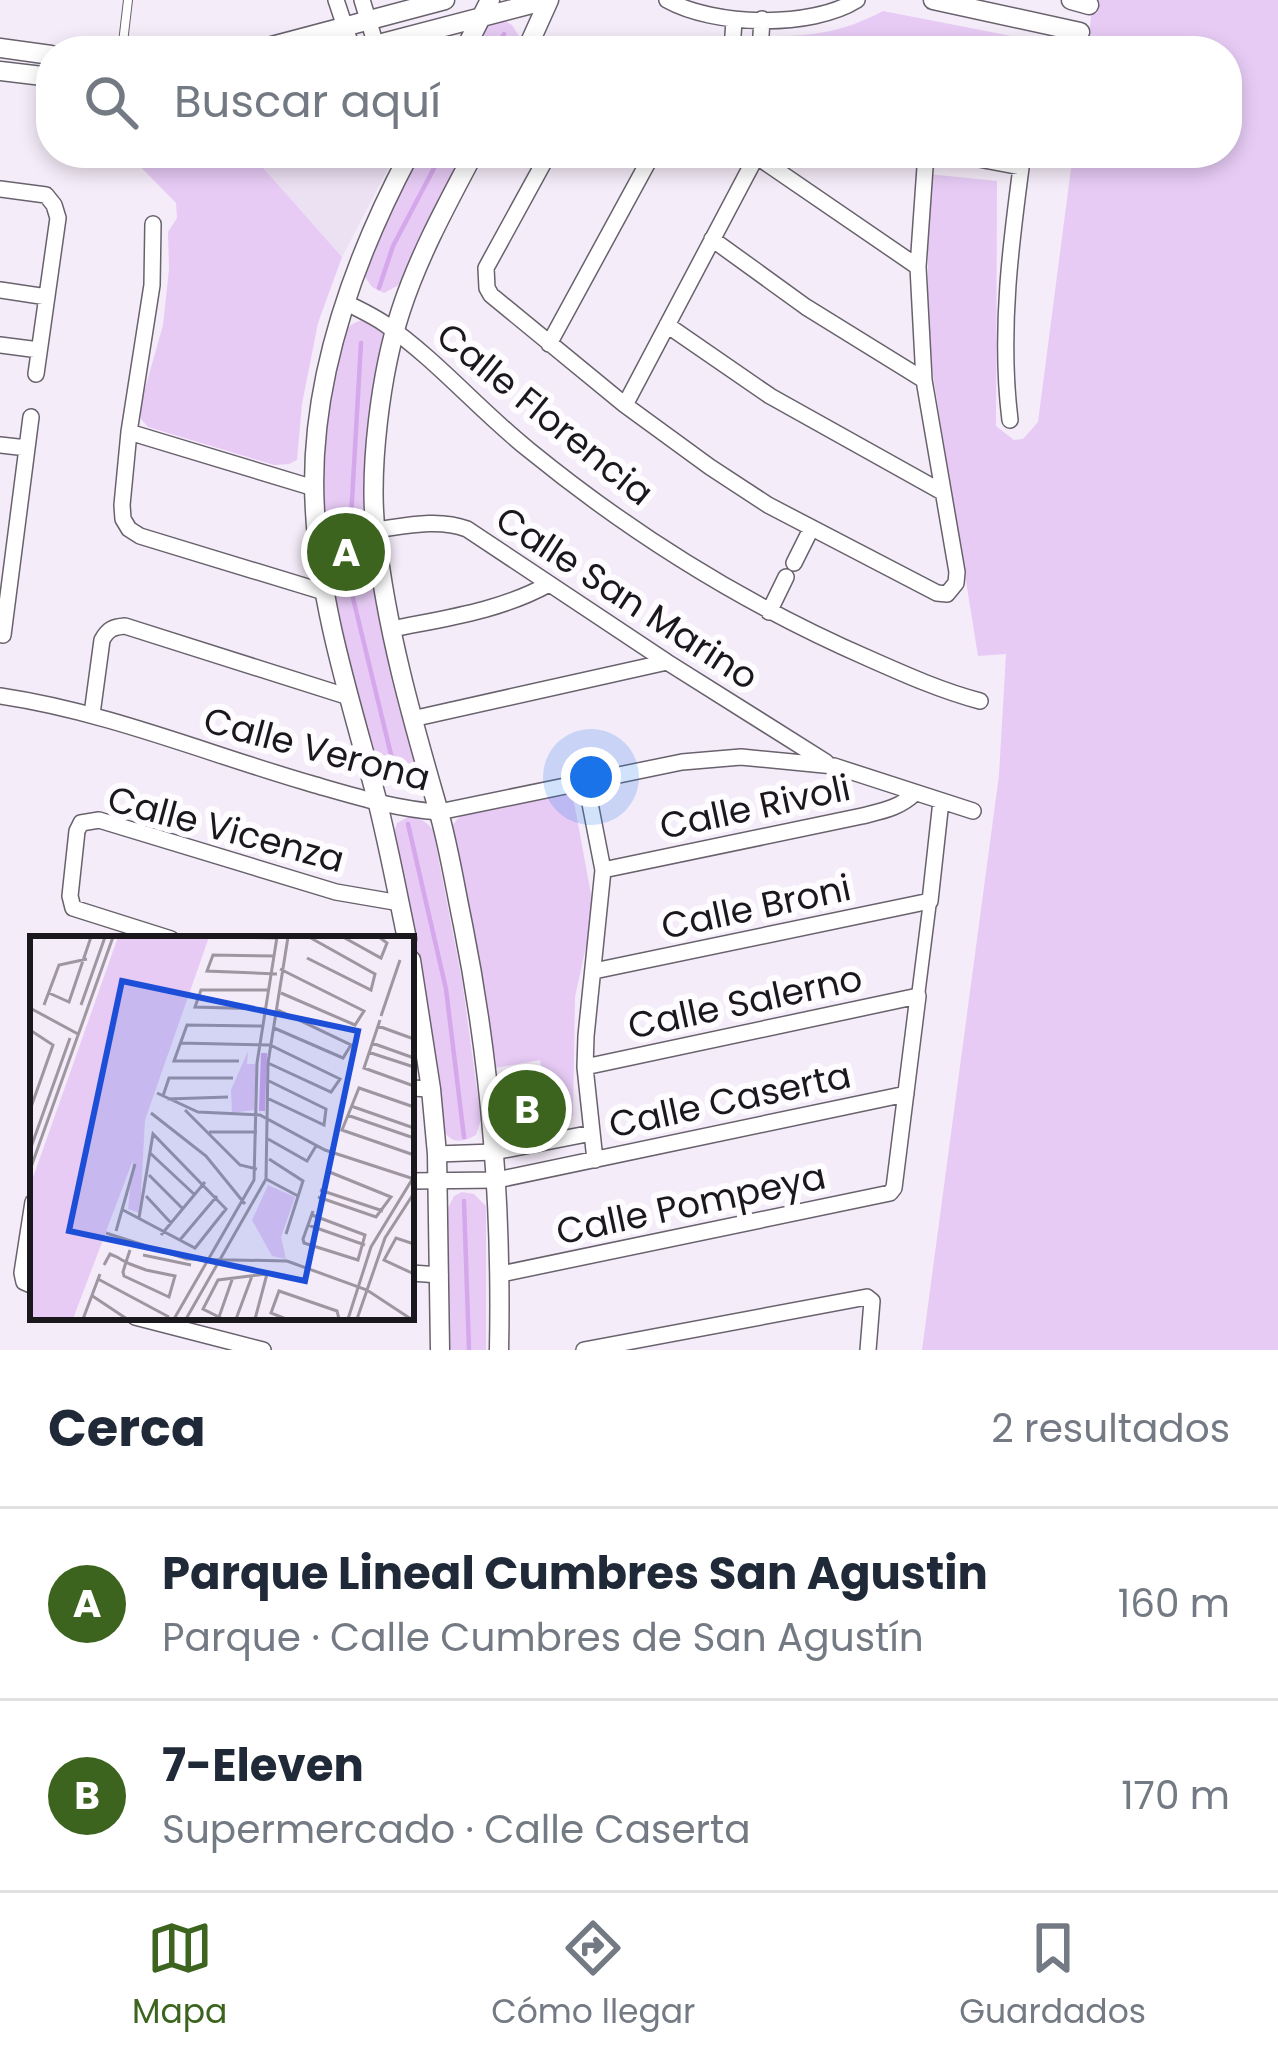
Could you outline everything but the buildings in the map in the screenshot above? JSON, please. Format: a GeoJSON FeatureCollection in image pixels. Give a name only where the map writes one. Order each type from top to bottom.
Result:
{"type":"FeatureCollection","features":[{"type":"Feature","properties":{"kind":"street"},"geometry":{"type":"LineString","coordinates":[[337,0],[349,36]]}},
{"type":"Feature","properties":{"kind":"street"},"geometry":{"type":"LineString","coordinates":[[362,0],[372,36]]}},
{"type":"Feature","properties":{"kind":"street"},"geometry":{"type":"LineString","coordinates":[[311,36],[445,0]]}},
{"type":"Feature","properties":{"kind":"street"},"geometry":{"type":"LineString","coordinates":[[408,36],[486,9],[548,0]]}},
{"type":"Feature","properties":{"kind":"street"},"geometry":{"type":"LineString","coordinates":[[532,36],[548,0]]}},
{"type":"Feature","properties":{"kind":"street"},"geometry":{"type":"LineString","coordinates":[[667,0],[734,20],[793,19],[857,0]]}},
{"type":"Feature","properties":{"kind":"street"},"geometry":{"type":"LineString","coordinates":[[933,0],[1028,10],[1080,32]]}},
{"type":"Feature","properties":{"kind":"street"},"geometry":{"type":"LineString","coordinates":[[472,36],[486,9]]}},
{"type":"Feature","properties":{"kind":"street"},"geometry":{"type":"LineString","coordinates":[[761,36],[762,19]]}},
{"type":"Feature","properties":{"kind":"street"},"geometry":{"type":"LineString","coordinates":[[733,36],[734,20]]}},
{"type":"Feature","properties":{"kind":"street"},"geometry":{"type":"LineString","coordinates":[[0,48],[36,53]]}},
{"type":"Feature","properties":{"kind":"street"},"geometry":{"type":"LineString","coordinates":[[0,71],[36,75]]}},
{"type":"Feature","properties":{"kind":"street"},"geometry":{"type":"LineString","coordinates":[[402,168],[345,302],[323,389],[314,488],[324,592],[406,936]]}},
{"type":"Feature","properties":{"kind":"street"},"geometry":{"type":"LineString","coordinates":[[466,168],[410,286],[395,332],[375,466],[375,530],[412,719],[439,812],[476,987],[497,1180],[500,1350]]}},
{"type":"Feature","properties":{"kind":"street"},"geometry":{"type":"LineString","coordinates":[[540,168],[487,268],[491,295],[625,405],[710,467],[812,529],[946,594],[956,583],[957,572],[924,380],[918,267],[925,168]]}},
{"type":"Feature","properties":{"kind":"street"},"geometry":{"type":"LineString","coordinates":[[549,344],[645,168]]}},
{"type":"Feature","properties":{"kind":"street"},"geometry":{"type":"LineString","coordinates":[[625,405],[750,168]]}},
{"type":"Feature","properties":{"kind":"street"},"geometry":{"type":"LineString","coordinates":[[777,168],[918,267]]}},
{"type":"Feature","properties":{"kind":"street"},"geometry":{"type":"LineString","coordinates":[[1010,420],[1005,368],[1008,299],[1021,168]]}},
{"type":"Feature","properties":{"kind":"street"},"geometry":{"type":"LineString","coordinates":[[0,189],[46,195],[58,218],[36,374]]}},
{"type":"Feature","properties":{"kind":"street"},"geometry":{"type":"LineString","coordinates":[[153,224],[152,285],[129,432],[123,519],[140,536],[324,592]]}},
{"type":"Feature","properties":{"kind":"street"},"geometry":{"type":"LineString","coordinates":[[712,239],[806,307],[924,380]]}},
{"type":"Feature","properties":{"kind":"street"},"geometry":{"type":"LineString","coordinates":[[0,290],[47,297]]}},
{"type":"Feature","properties":{"kind":"street","name":"Calle Florencia"},"geometry":{"type":"LineString","coordinates":[[345,302],[382,321],[574,487],[668,550],[819,637],[949,693],[980,701]]}},
{"type":"Feature","properties":{"kind":"street"},"geometry":{"type":"LineString","coordinates":[[667,325],[770,397],[942,492]]}},
{"type":"Feature","properties":{"kind":"street"},"geometry":{"type":"LineString","coordinates":[[0,344],[39,350]]}},
{"type":"Feature","properties":{"kind":"street"},"geometry":{"type":"LineString","coordinates":[[3,635],[4,592],[32,417]]}},
{"type":"Feature","properties":{"kind":"street"},"geometry":{"type":"LineString","coordinates":[[129,432],[314,488]]}},
{"type":"Feature","properties":{"kind":"street"},"geometry":{"type":"LineString","coordinates":[[0,445],[27,448]]}},
{"type":"Feature","properties":{"kind":"street"},"geometry":{"type":"LineString","coordinates":[[0,486],[22,489]]}},
{"type":"Feature","properties":{"kind":"street","name":"Calle San Marino"},"geometry":{"type":"LineString","coordinates":[[375,530],[454,524],[486,540],[834,766]]}},
{"type":"Feature","properties":{"kind":"street"},"geometry":{"type":"LineString","coordinates":[[769,611],[812,529]]}},
{"type":"Feature","properties":{"kind":"street"},"geometry":{"type":"LineString","coordinates":[[392,628],[489,610],[549,584]]}},
{"type":"Feature","properties":{"kind":"street"},"geometry":{"type":"LineString","coordinates":[[92,714],[102,640],[115,626],[349,697]]}},
{"type":"Feature","properties":{"kind":"street"},"geometry":{"type":"LineString","coordinates":[[412,719],[668,662]]}},
{"type":"Feature","properties":{"kind":"street","name":"Calle Verona"},"geometry":{"type":"LineString","coordinates":[[0,696],[92,714],[378,803],[439,812],[682,762],[742,757],[834,766],[973,812]]}},
{"type":"Feature","properties":{"kind":"street"},"geometry":{"type":"LineString","coordinates":[[586,783],[603,870],[585,1067],[595,1160]]}},
{"type":"Feature","properties":{"kind":"street","name":"Calle Rivoli"},"geometry":{"type":"LineString","coordinates":[[603,870],[862,816],[905,802],[914,793]]}},
{"type":"Feature","properties":{"kind":"street"},"geometry":{"type":"LineString","coordinates":[[906,1094],[941,801]]}},
{"type":"Feature","properties":{"kind":"street","name":"Calle Vicenza"},"geometry":{"type":"LineString","coordinates":[[162,936],[74,908],[70,896],[81,823],[98,820],[336,892],[400,903]]}},
{"type":"Feature","properties":{"kind":"street","name":"Calle Broni"},"geometry":{"type":"LineString","coordinates":[[594,971],[930,901]]}},
{"type":"Feature","properties":{"kind":"street","name":"Calle Salerno"},"geometry":{"type":"LineString","coordinates":[[585,1067],[918,996]]}},
{"type":"Feature","properties":{"kind":"street"},"geometry":{"type":"LineString","coordinates":[[415,998],[421,1089],[440,1183],[440,1350]]}},
{"type":"Feature","properties":{"kind":"street","name":"Calle Caserta"},"geometry":{"type":"LineString","coordinates":[[414,1181],[497,1180],[906,1094]]}},
{"type":"Feature","properties":{"kind":"street","name":"Calle Pompeya"},"geometry":{"type":"LineString","coordinates":[[501,1274],[892,1192],[906,1094]]}},
{"type":"Feature","properties":{"kind":"street","name":"Calle Caserta"},"geometry":{"type":"LineString","coordinates":[[437,1154],[494,1152],[592,1133]]}},
{"type":"Feature","properties":{"kind":"street"},"geometry":{"type":"LineString","coordinates":[[30,1221],[22,1273],[30,1285]]}},
{"type":"Feature","properties":{"kind":"street"},"geometry":{"type":"LineString","coordinates":[[414,1273],[440,1275]]}},
{"type":"Feature","properties":{"kind":"street"},"geometry":{"type":"LineString","coordinates":[[584,1350],[867,1297],[872,1301],[868,1350]]}},
{"type":"Feature","properties":{"kind":"street"},"geometry":{"type":"LineString","coordinates":[[147,1320],[263,1350]]}},
{"type":"Feature","properties":{"kind":"lane"},"geometry":{"type":"LineString","coordinates":[[124,36],[128,0]]}},
{"type":"Feature","properties":{"kind":"shaded area"},"geometry":{"type":"Polygon","coordinates":[[[1093,0],[1278,0],[1278,1350],[922,1350],[999,775],[1006,654],[978,656],[933,375],[928,174],[997,181],[996,426],[1014,440],[1023,439],[1038,422],[1071,168],[1242,168],[1242,36],[1089,36],[1093,0]]]}},
{"type":"Feature","properties":{"kind":"shaded area"},"geometry":{"type":"Polygon","coordinates":[[[883,11],[1012,36],[777,36],[832,31],[883,11]]]}},
{"type":"Feature","properties":{"kind":"shaded area"},"geometry":{"type":"Polygon","coordinates":[[[505,21],[519,36],[482,36],[486,27],[505,21]]]}},
{"type":"Feature","properties":{"kind":"shaded area"},"geometry":{"type":"Polygon","coordinates":[[[142,168],[263,168],[342,257],[318,323],[297,460],[289,464],[274,465],[148,427],[141,419],[139,410],[163,325],[168,232],[177,218],[176,203],[142,168]]]}},
{"type":"Feature","properties":{"kind":"shaded area"},"geometry":{"type":"Polygon","coordinates":[[[263,168],[388,168],[342,257],[263,168]]]}},
{"type":"Feature","properties":{"kind":"shaded area"},"geometry":{"type":"Polygon","coordinates":[[[412,168],[457,168],[404,279],[384,293],[365,277],[388,213],[412,168]]]}},
{"type":"Feature","properties":{"kind":"shaded area"},"geometry":{"type":"Polygon","coordinates":[[[363,320],[383,333],[367,433],[366,554],[416,762],[407,780],[396,784],[377,777],[338,612],[326,530],[325,444],[332,382],[344,335],[363,320]]]}},
{"type":"Feature","properties":{"kind":"shaded area"},"geometry":{"type":"Polygon","coordinates":[[[564,792],[573,797],[594,910],[575,997],[573,1116],[552,1129],[540,1060],[495,1068],[451,827],[461,815],[564,792]]]}},
{"type":"Feature","properties":{"kind":"shaded area"},"geometry":{"type":"Polygon","coordinates":[[[416,818],[433,830],[462,980],[481,1119],[476,1135],[461,1141],[449,1137],[443,1128],[414,936],[392,839],[397,823],[416,818]]]}},
{"type":"Feature","properties":{"kind":"shaded area"},"geometry":{"type":"Polygon","coordinates":[[[474,1194],[486,1206],[486,1350],[447,1350],[446,1212],[454,1196],[474,1194]]]}},
{"type":"Feature","properties":{"kind":"waterway"},"geometry":{"type":"LineString","coordinates":[[379,288],[393,246],[434,168]]}},
{"type":"Feature","properties":{"kind":"waterway"},"geometry":{"type":"LineString","coordinates":[[361,343],[351,518],[352,594],[396,775]]}},
{"type":"Feature","properties":{"kind":"waterway"},"geometry":{"type":"LineString","coordinates":[[408,824],[446,989],[464,1137]]}},
{"type":"Feature","properties":{"kind":"waterway"},"geometry":{"type":"LineString","coordinates":[[464,1201],[469,1350]]}},
{"type":"Feature","properties":{"kind":"place","name":"Parque Lineal Cumbres San Agustin"},"geometry":{"type":"Point","coordinates":[346,552]}},
{"type":"Feature","properties":{"kind":"place","name":"7-Eleven"},"geometry":{"type":"Point","coordinates":[527,1109]}}]}
